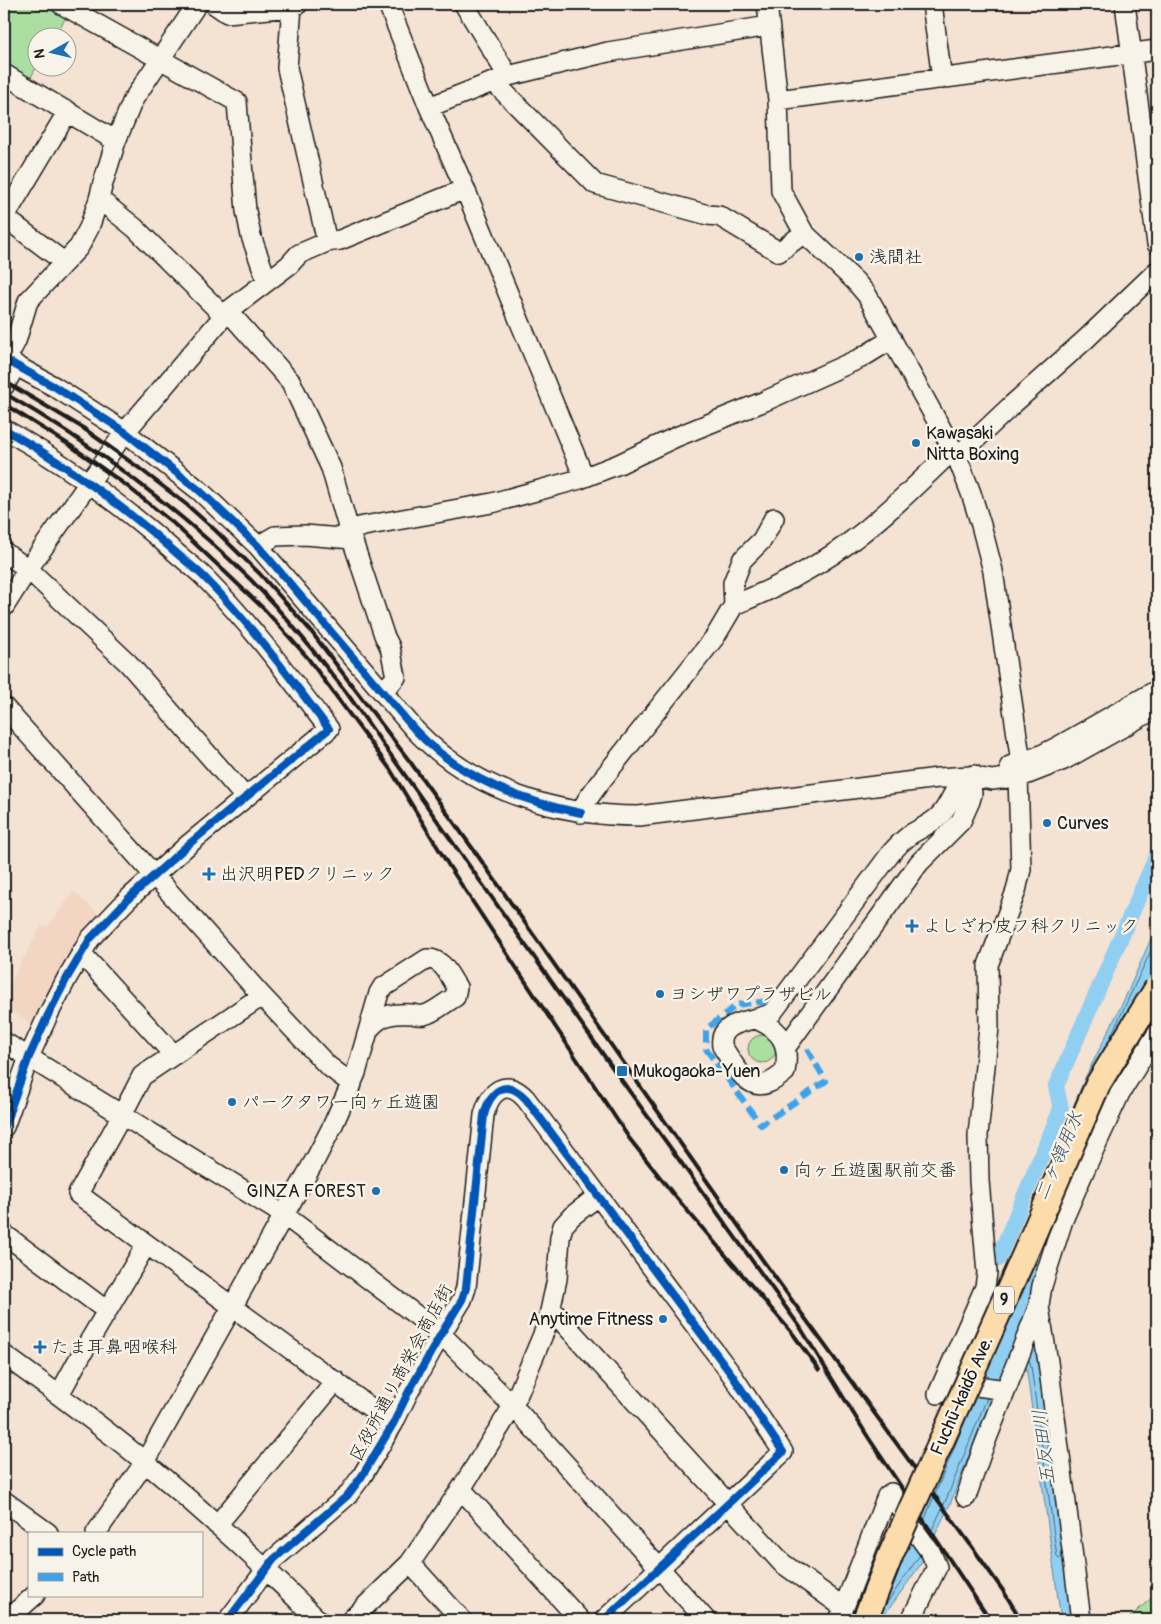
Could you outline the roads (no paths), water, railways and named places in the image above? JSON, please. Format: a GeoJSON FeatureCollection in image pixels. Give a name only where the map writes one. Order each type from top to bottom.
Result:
{"type":"FeatureCollection","features":[{"type":"Feature","properties":{"kind":"main road","name":"Fuchū-kaidō Ave."},"geometry":{"type":"LineString","coordinates":[[865,1620],[891,1554],[1020,1265],[1098,1084],[1157,988]]}},
{"type":"Feature","properties":{"kind":"street"},"geometry":{"type":"LineString","coordinates":[[60,4],[237,102],[246,212],[251,236],[267,282]]}},
{"type":"Feature","properties":{"kind":"street"},"geometry":{"type":"LineString","coordinates":[[4,386],[9,361],[28,301],[79,246],[90,228],[116,140],[133,100],[197,4]]}},
{"type":"Feature","properties":{"kind":"street"},"geometry":{"type":"LineString","coordinates":[[214,4],[227,13],[295,6],[287,68],[327,242]]}},
{"type":"Feature","properties":{"kind":"street"},"geometry":{"type":"LineString","coordinates":[[388,4],[429,107],[465,189],[584,477]]}},
{"type":"Feature","properties":{"kind":"street"},"geometry":{"type":"LineString","coordinates":[[464,4],[501,79],[595,184],[708,215],[719,216],[779,252],[804,233]]}},
{"type":"Feature","properties":{"kind":"street"},"geometry":{"type":"LineString","coordinates":[[768,4],[778,100],[781,191],[804,233],[855,281],[867,295],[892,339],[955,454],[978,517],[993,571],[1020,770],[1022,869],[1016,891],[988,965],[989,1027],[978,1135],[979,1180],[987,1273],[984,1287],[945,1386],[1002,1389]]}},
{"type":"Feature","properties":{"kind":"street"},"geometry":{"type":"LineString","coordinates":[[932,4],[942,79]]}},
{"type":"Feature","properties":{"kind":"street"},"geometry":{"type":"LineString","coordinates":[[1126,4],[1157,244]]}},
{"type":"Feature","properties":{"kind":"street"},"geometry":{"type":"LineString","coordinates":[[429,107],[501,79],[608,52],[769,26]]}},
{"type":"Feature","properties":{"kind":"street"},"geometry":{"type":"LineString","coordinates":[[778,100],[1157,50]]}},
{"type":"Feature","properties":{"kind":"street"},"geometry":{"type":"LineString","coordinates":[[5,77],[68,111],[116,140]]}},
{"type":"Feature","properties":{"kind":"street"},"geometry":{"type":"LineString","coordinates":[[64,262],[4,217],[68,111]]}},
{"type":"Feature","properties":{"kind":"street"},"geometry":{"type":"LineString","coordinates":[[4,607],[28,569],[125,432],[226,314],[299,254],[327,242],[340,240],[465,189]]}},
{"type":"Feature","properties":{"kind":"street"},"geometry":{"type":"LineString","coordinates":[[99,200],[135,228],[226,314],[291,382],[331,468],[384,635],[390,647],[396,676],[383,692]]}},
{"type":"Feature","properties":{"kind":"street"},"geometry":{"type":"LineString","coordinates":[[734,605],[780,584],[854,540],[1013,404],[1086,339],[1157,271]]}},
{"type":"Feature","properties":{"kind":"street"},"geometry":{"type":"LineString","coordinates":[[258,546],[275,536],[351,534],[364,526],[492,503],[584,477],[619,464],[676,437],[862,358],[892,339]]}},
{"type":"Feature","properties":{"kind":"street"},"geometry":{"type":"LineString","coordinates":[[9,361],[62,391],[125,432],[200,491],[258,546],[424,740],[455,764],[488,783],[518,796],[551,806],[614,816],[654,815],[938,778],[970,776],[992,780],[1020,770],[1157,690]]}},
{"type":"Feature","properties":{"kind":"street"},"geometry":{"type":"LineString","coordinates":[[4,429],[89,484],[151,530],[207,580],[264,642],[329,728],[244,797],[154,876],[113,914],[90,939],[48,1015],[29,1057],[4,1127]]}},
{"type":"Feature","properties":{"kind":"street"},"geometry":{"type":"LineString","coordinates":[[581,812],[600,782],[715,637],[734,605],[733,583],[742,560],[762,540],[774,518]]}},
{"type":"Feature","properties":{"kind":"street"},"geometry":{"type":"LineString","coordinates":[[4,552],[28,569],[128,663],[244,797]]}},
{"type":"Feature","properties":{"kind":"street"},"geometry":{"type":"LineString","coordinates":[[1020,770],[1043,769],[1064,760],[1157,708]]}},
{"type":"Feature","properties":{"kind":"street"},"geometry":{"type":"LineString","coordinates":[[6,715],[262,996],[327,1065],[352,1084]]}},
{"type":"Feature","properties":{"kind":"street"},"geometry":{"type":"LineString","coordinates":[[756,1019],[769,1024],[777,1031],[786,1046],[787,1061],[785,1072],[770,1083],[762,1085],[754,1084],[745,1078],[722,1046],[721,1040],[723,1035],[738,1022],[765,1017],[772,1013],[891,853],[901,842],[940,815],[956,789],[970,776]]}},
{"type":"Feature","properties":{"kind":"street"},"geometry":{"type":"LineString","coordinates":[[786,1046],[919,863],[961,821],[972,794],[970,776]]}},
{"type":"Feature","properties":{"kind":"street"},"geometry":{"type":"LineString","coordinates":[[81,953],[174,1055]]}},
{"type":"Feature","properties":{"kind":"street"},"geometry":{"type":"LineString","coordinates":[[97,1532],[145,1462],[332,1127],[352,1084],[382,988],[427,959],[432,958],[440,962],[456,987],[454,997],[427,1015],[385,1015],[376,1020],[370,1028]]}},
{"type":"Feature","properties":{"kind":"street"},"geometry":{"type":"LineString","coordinates":[[262,996],[142,1076],[78,1194],[393,1424]]}},
{"type":"Feature","properties":{"kind":"street"},"geometry":{"type":"LineString","coordinates":[[779,1003],[782,1018],[796,1024],[804,1021]]}},
{"type":"Feature","properties":{"kind":"street"},"geometry":{"type":"LineString","coordinates":[[966,1497],[1002,1389],[1014,1368],[1036,1311],[1063,1220],[1120,1093],[1157,1034]]}},
{"type":"Feature","properties":{"kind":"street"},"geometry":{"type":"LineString","coordinates":[[4,1042],[284,1215],[441,1334],[513,1406],[706,1620]]}},
{"type":"Feature","properties":{"kind":"street","name":"区役所通り商栄会商店街"},"geometry":{"type":"LineString","coordinates":[[228,1620],[274,1559],[347,1496],[362,1476],[462,1300],[466,1288],[483,1121],[486,1106],[495,1092],[502,1088],[510,1088],[518,1091],[526,1099],[598,1196]]}},
{"type":"Feature","properties":{"kind":"street"},"geometry":{"type":"LineString","coordinates":[[351,1620],[410,1563],[461,1489],[513,1406],[547,1325],[557,1279],[560,1237],[563,1226],[572,1216],[598,1196],[732,1375],[783,1452],[604,1620]]}},
{"type":"Feature","properties":{"kind":"street"},"geometry":{"type":"LineString","coordinates":[[4,1234],[107,1311]]}},
{"type":"Feature","properties":{"kind":"street"},"geometry":{"type":"LineString","coordinates":[[59,1396],[146,1245]]}},
{"type":"Feature","properties":{"kind":"street"},"geometry":{"type":"LineString","coordinates":[[551,1309],[782,1563],[841,1614],[888,1496],[891,1493],[931,1553],[937,1567],[911,1620]]}},
{"type":"Feature","properties":{"kind":"street"},"geometry":{"type":"LineString","coordinates":[[1036,1311],[1048,1362],[1081,1620]]}},
{"type":"Feature","properties":{"kind":"street"},"geometry":{"type":"LineString","coordinates":[[4,1355],[145,1462],[266,1569],[318,1620]]}},
{"type":"Feature","properties":{"kind":"street"},"geometry":{"type":"LineString","coordinates":[[217,1525],[336,1381]]}},
{"type":"Feature","properties":{"kind":"street"},"geometry":{"type":"LineString","coordinates":[[461,1489],[580,1620]]}},
{"type":"Feature","properties":{"kind":"street"},"geometry":{"type":"LineString","coordinates":[[4,1501],[47,1532]]}},
{"type":"Feature","properties":{"kind":"street"},"geometry":{"type":"LineString","coordinates":[[410,1563],[462,1620]]}},
{"type":"Feature","properties":{"kind":"street"},"geometry":{"type":"LineString","coordinates":[[7,1620],[34,1596]]}},
{"type":"Feature","properties":{"kind":"water"},"geometry":{"type":"Polygon","coordinates":[[[1157,925],[1157,971],[1069,1174],[1039,1264],[1034,1290],[1074,1620],[1061,1620],[1026,1366],[1015,1344],[984,1416],[951,1502],[921,1564],[881,1620],[855,1620],[1012,1255],[1085,1078],[1125,998],[1157,925]]]}},
{"type":"Feature","properties":{"kind":"waterway","name":"二ヶ領用水"},"geometry":{"type":"LineString","coordinates":[[998,1259],[1061,1109],[1056,1086],[1157,855]]}},
{"type":"Feature","properties":{"kind":"railway"},"geometry":{"type":"LineString","coordinates":[[4,381],[83,428],[187,505],[260,574],[310,630],[411,763],[473,849],[764,1262],[970,1544],[1021,1620]]}},
{"type":"Feature","properties":{"kind":"railway"},"geometry":{"type":"LineString","coordinates":[[4,393],[101,455],[195,528],[264,593],[323,663],[346,692],[617,1074],[800,1327],[868,1437],[990,1620]]}},
{"type":"Feature","properties":{"kind":"railway"},"geometry":{"type":"LineString","coordinates":[[4,404],[71,446],[127,486],[173,523],[265,610],[307,657],[390,769],[449,866],[629,1138],[674,1195],[793,1334],[819,1370]]}},
{"type":"Feature","properties":{"kind":"place","name":"浅間社"},"geometry":{"type":"Point","coordinates":[859,257]}},
{"type":"Feature","properties":{"kind":"place","name":"Kawasaki Nitta Boxing"},"geometry":{"type":"Point","coordinates":[916,443]}},
{"type":"Feature","properties":{"kind":"place","name":"Curves"},"geometry":{"type":"Point","coordinates":[1047,823]}},
{"type":"Feature","properties":{"kind":"place","name":"出沢明PEDクリニック"},"geometry":{"type":"Point","coordinates":[209,874]}},
{"type":"Feature","properties":{"kind":"place","name":"よしざわ皮フ科クリニック"},"geometry":{"type":"Point","coordinates":[912,926]}},
{"type":"Feature","properties":{"kind":"place","name":"ヨシザワプラザビル"},"geometry":{"type":"Point","coordinates":[660,994]}},
{"type":"Feature","properties":{"kind":"place","name":"Mukogaoka-Yuen"},"geometry":{"type":"Point","coordinates":[622,1071]}},
{"type":"Feature","properties":{"kind":"place","name":"パークタワー向ヶ丘遊園"},"geometry":{"type":"Point","coordinates":[232,1102]}},
{"type":"Feature","properties":{"kind":"place","name":"向ヶ丘遊園駅前交番"},"geometry":{"type":"Point","coordinates":[784,1170]}},
{"type":"Feature","properties":{"kind":"place","name":"GINZA FOREST"},"geometry":{"type":"Point","coordinates":[376,1191]}},
{"type":"Feature","properties":{"kind":"place","name":"Anytime Fitness"},"geometry":{"type":"Point","coordinates":[663,1319]}},
{"type":"Feature","properties":{"kind":"place","name":"たま耳鼻咽喉科"},"geometry":{"type":"Point","coordinates":[40,1347]}},
{"type":"Feature","properties":{"kind":"water label","name":"五反田川"},"geometry":{"type":"Point","coordinates":[1044,1447]}}]}
